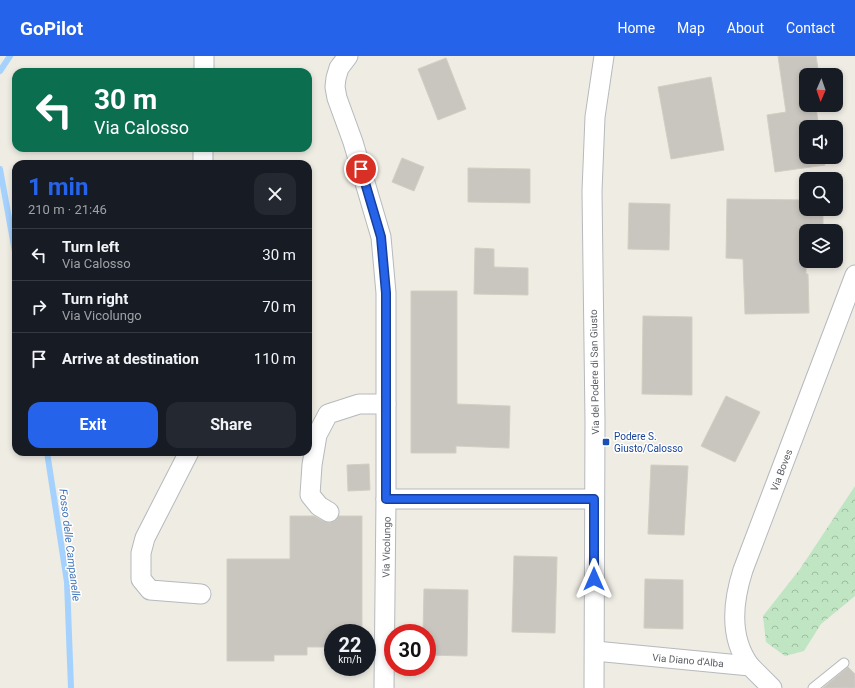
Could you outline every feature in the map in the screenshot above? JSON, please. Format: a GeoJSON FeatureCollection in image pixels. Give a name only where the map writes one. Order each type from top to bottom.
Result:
{"type":"FeatureCollection","features":[{"type":"Feature","properties":{"kind":"street"},"geometry":{"type":"LineString","coordinates":[[204,56],[204,68]]}},
{"type":"Feature","properties":{"kind":"street","name":"Via Vicolungo"},"geometry":{"type":"LineString","coordinates":[[348,56],[339,68],[335,87],[337,98],[353,142],[381,237],[386,293],[384,688]]}},
{"type":"Feature","properties":{"kind":"street","name":"Via del Podere di San Giusto"},"geometry":{"type":"LineString","coordinates":[[594,688],[595,421],[592,191],[595,117],[604,56]]}},
{"type":"Feature","properties":{"kind":"street","name":"Via Boves"},"geometry":{"type":"LineString","coordinates":[[750,666],[742,653],[736,632],[735,610],[738,588],[746,562],[855,275]]}},
{"type":"Feature","properties":{"kind":"street"},"geometry":{"type":"LineString","coordinates":[[329,512],[318,506],[310,495],[312,465],[317,435],[328,414],[359,404],[386,404]]}},
{"type":"Feature","properties":{"kind":"street"},"geometry":{"type":"LineString","coordinates":[[187,456],[145,538],[141,553],[141,579],[150,590],[201,594]]}},
{"type":"Feature","properties":{"kind":"street"},"geometry":{"type":"LineString","coordinates":[[386,499],[594,499]]}},
{"type":"Feature","properties":{"kind":"street","name":"Via Diano d'Alba"},"geometry":{"type":"LineString","coordinates":[[595,651],[750,666]]}},
{"type":"Feature","properties":{"kind":"street"},"geometry":{"type":"LineString","coordinates":[[750,666],[772,688]]}},
{"type":"Feature","properties":{"kind":"lane"},"geometry":{"type":"LineString","coordinates":[[814,688],[844,663]]}},
{"type":"Feature","properties":{"kind":"green space"},"geometry":{"type":"Polygon","coordinates":[[[855,486],[855,596],[821,624],[804,651],[785,656],[766,642],[763,616],[800,569],[855,486]]]}},
{"type":"Feature","properties":{"kind":"building"},"geometry":{"type":"Polygon","coordinates":[[[778,56],[816,56],[818,68],[799,68],[799,112],[817,112],[818,120],[799,120],[799,164],[825,165],[775,172],[767,115],[786,112],[778,56]]]}},
{"type":"Feature","properties":{"kind":"building"},"geometry":{"type":"Polygon","coordinates":[[[446,58],[466,109],[438,120],[418,69],[446,58]]]}},
{"type":"Feature","properties":{"kind":"building"},"geometry":{"type":"Polygon","coordinates":[[[711,77],[724,150],[671,159],[658,87],[711,77]]]}},
{"type":"Feature","properties":{"kind":"building"},"geometry":{"type":"Polygon","coordinates":[[[402,158],[424,167],[414,191],[392,182],[402,158]]]}},
{"type":"Feature","properties":{"kind":"building"},"geometry":{"type":"Polygon","coordinates":[[[468,168],[530,169],[530,203],[468,202],[468,168]]]}},
{"type":"Feature","properties":{"kind":"building"},"geometry":{"type":"Polygon","coordinates":[[[727,199],[799,200],[799,216],[823,216],[823,224],[799,224],[799,268],[806,268],[806,274],[808,274],[809,313],[745,314],[743,259],[726,258],[727,199]]]}},
{"type":"Feature","properties":{"kind":"building"},"geometry":{"type":"Polygon","coordinates":[[[629,203],[670,204],[669,250],[628,249],[629,203]]]}},
{"type":"Feature","properties":{"kind":"building"},"geometry":{"type":"Polygon","coordinates":[[[475,248],[494,249],[494,267],[528,268],[528,295],[474,294],[475,248]]]}},
{"type":"Feature","properties":{"kind":"building"},"geometry":{"type":"Polygon","coordinates":[[[411,291],[457,291],[457,404],[510,406],[509,448],[456,446],[456,453],[411,453],[411,291]]]}},
{"type":"Feature","properties":{"kind":"building"},"geometry":{"type":"Polygon","coordinates":[[[643,316],[692,317],[692,395],[642,394],[643,316]]]}},
{"type":"Feature","properties":{"kind":"building"},"geometry":{"type":"Polygon","coordinates":[[[726,396],[760,412],[735,462],[701,446],[726,396]]]}},
{"type":"Feature","properties":{"kind":"building"},"geometry":{"type":"Polygon","coordinates":[[[369,464],[370,490],[348,491],[347,465],[369,464]]]}},
{"type":"Feature","properties":{"kind":"building"},"geometry":{"type":"Polygon","coordinates":[[[651,465],[688,466],[684,535],[648,534],[651,465]]]}},
{"type":"Feature","properties":{"kind":"building"},"geometry":{"type":"Polygon","coordinates":[[[290,516],[314,516],[329,523],[335,521],[339,516],[362,516],[362,624],[324,624],[324,647],[307,647],[307,655],[274,655],[274,661],[227,661],[227,559],[290,559],[290,516]]]}},
{"type":"Feature","properties":{"kind":"building"},"geometry":{"type":"Polygon","coordinates":[[[514,556],[557,557],[555,633],[512,632],[514,556]]]}},
{"type":"Feature","properties":{"kind":"building"},"geometry":{"type":"Polygon","coordinates":[[[645,579],[683,580],[683,629],[644,628],[645,579]]]}},
{"type":"Feature","properties":{"kind":"building"},"geometry":{"type":"Polygon","coordinates":[[[424,589],[468,590],[467,656],[436,655],[436,624],[423,624],[424,589]]]}},
{"type":"Feature","properties":{"kind":"building"},"geometry":{"type":"Polygon","coordinates":[[[848,667],[855,674],[855,688],[823,688],[848,667]]]}},
{"type":"Feature","properties":{"kind":"waterway","name":"Fosso delle Campanelle"},"geometry":{"type":"LineString","coordinates":[[0,71],[10,56]]}},
{"type":"Feature","properties":{"kind":"waterway","name":"Fosso delle Campanelle"},"geometry":{"type":"LineString","coordinates":[[0,169],[12,235]]}},
{"type":"Feature","properties":{"kind":"waterway","name":"Fosso delle Campanelle"},"geometry":{"type":"LineString","coordinates":[[48,456],[67,582],[71,688]]}},
{"type":"Feature","properties":{"kind":"place","name":"Podere S. Giusto/Calosso"},"geometry":{"type":"Point","coordinates":[606,442]}},
{"type":"Feature","properties":{"kind":"route"},"geometry":{"type":"LineString","coordinates":[[361,169],[381,237],[386,293],[386,499],[594,499],[594,579]]}}]}
